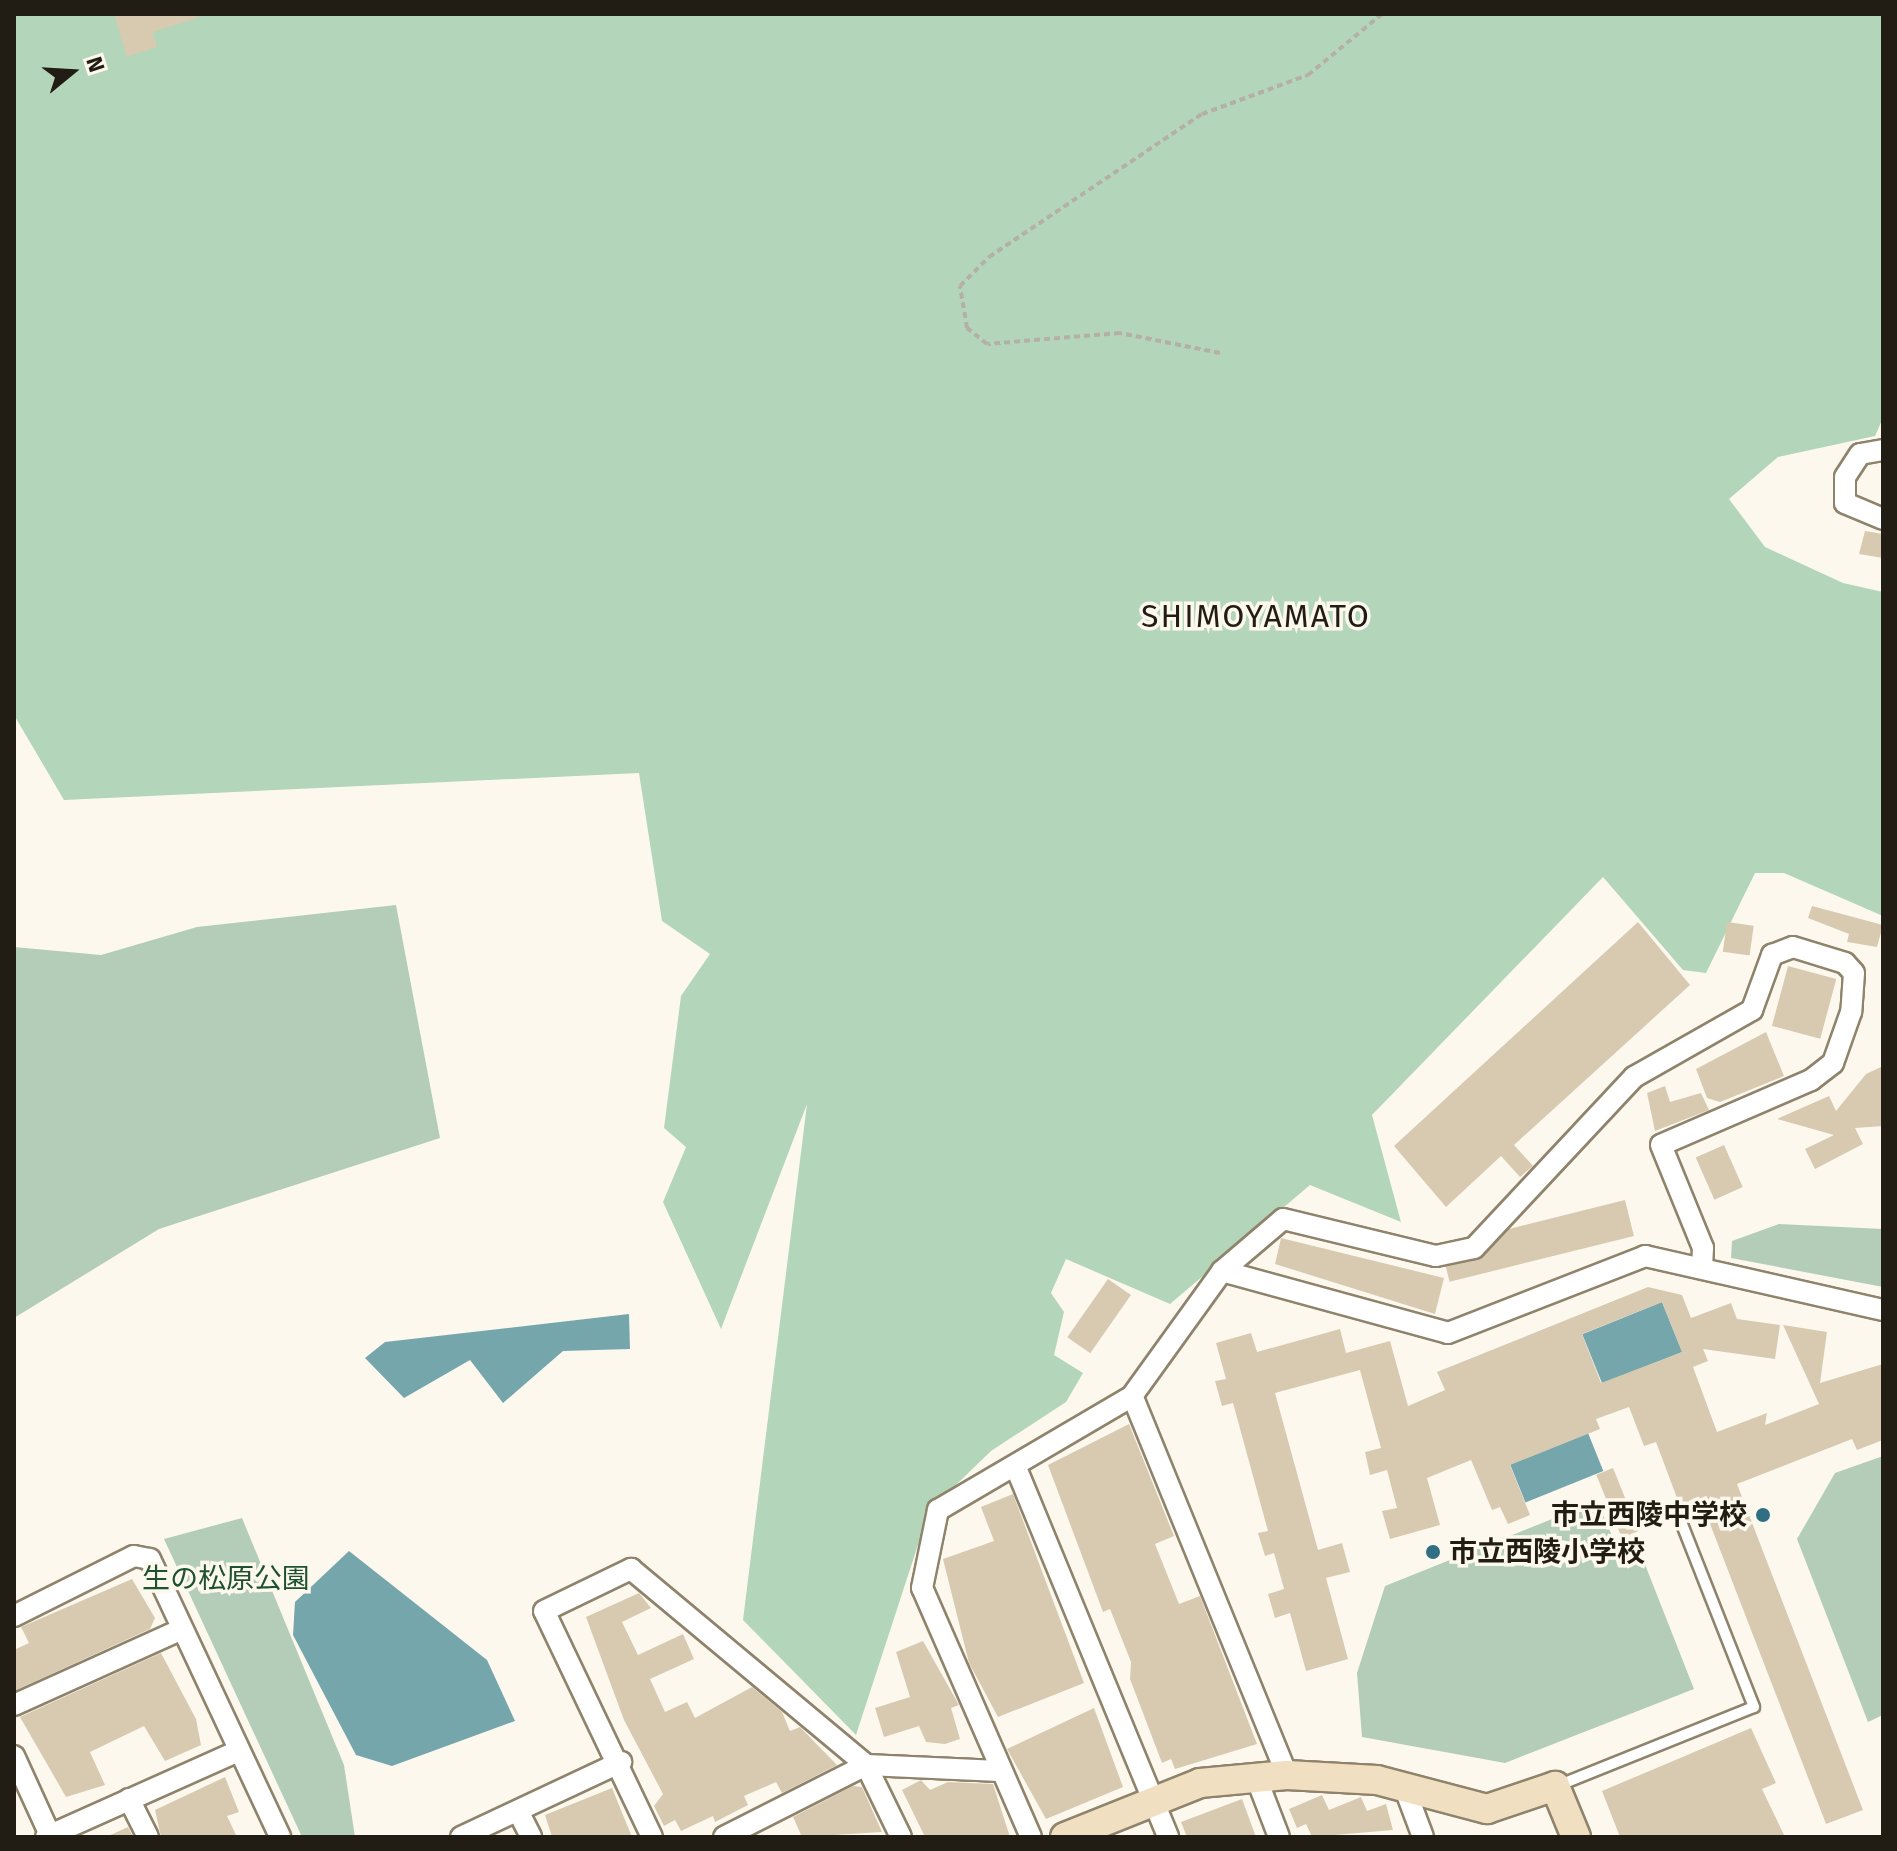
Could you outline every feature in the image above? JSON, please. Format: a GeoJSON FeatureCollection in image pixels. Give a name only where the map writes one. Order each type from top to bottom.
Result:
{"type":"FeatureCollection","features":[{"type":"Feature","properties":{"kind":"street"},"geometry":{"type":"LineString","coordinates":[[1883,450],[1860,454],[1845,477],[1845,503],[1883,519]]}},
{"type":"Feature","properties":{"kind":"street"},"geometry":{"type":"LineString","coordinates":[[1031,1837],[922,1588],[938,1510],[1017,1470],[1132,1396],[1222,1271],[1283,1219],[1436,1256],[1474,1248],[1634,1077],[1752,1010],[1772,955],[1793,947],[1845,963],[1854,973],[1851,1012],[1833,1063],[1811,1080],[1661,1145],[1703,1248],[1702,1268]]}},
{"type":"Feature","properties":{"kind":"street"},"geometry":{"type":"LineString","coordinates":[[1222,1271],[1448,1333],[1645,1256],[1883,1310]]}},
{"type":"Feature","properties":{"kind":"street"},"geometry":{"type":"LineString","coordinates":[[1132,1396],[1287,1775]]}},
{"type":"Feature","properties":{"kind":"street"},"geometry":{"type":"LineString","coordinates":[[1017,1470],[1150,1800],[1168,1837]]}},
{"type":"Feature","properties":{"kind":"street"},"geometry":{"type":"LineString","coordinates":[[14,1616],[134,1556],[150,1559],[280,1837]]}},
{"type":"Feature","properties":{"kind":"street"},"geometry":{"type":"LineString","coordinates":[[652,1837],[621,1762],[544,1611],[631,1569],[866,1765],[901,1837]]}},
{"type":"Feature","properties":{"kind":"street"},"geometry":{"type":"LineString","coordinates":[[14,1705],[182,1629]]}},
{"type":"Feature","properties":{"kind":"street"},"geometry":{"type":"LineString","coordinates":[[14,1756],[48,1836],[238,1751]]}},
{"type":"Feature","properties":{"kind":"street"},"geometry":{"type":"LineString","coordinates":[[461,1837],[621,1762]]}},
{"type":"Feature","properties":{"kind":"street"},"geometry":{"type":"LineString","coordinates":[[724,1837],[866,1765],[1000,1771]]}},
{"type":"Feature","properties":{"kind":"street"},"geometry":{"type":"LineString","coordinates":[[1065,1837],[1150,1800],[1200,1783],[1287,1775],[1405,1789],[1487,1809],[1555,1786],[1576,1837]]}},
{"type":"Feature","properties":{"kind":"street"},"geometry":{"type":"LineString","coordinates":[[1256,1777],[1279,1837]]}},
{"type":"Feature","properties":{"kind":"street"},"geometry":{"type":"LineString","coordinates":[[1405,1789],[1423,1837]]}},
{"type":"Feature","properties":{"kind":"street"},"geometry":{"type":"LineString","coordinates":[[129,1799],[148,1837]]}},
{"type":"Feature","properties":{"kind":"street"},"geometry":{"type":"LineString","coordinates":[[518,1811],[531,1837]]}},
{"type":"Feature","properties":{"kind":"street"},"geometry":{"type":"LineString","coordinates":[[766,1818],[776,1837]]}},
{"type":"Feature","properties":{"kind":"lane"},"geometry":{"type":"LineString","coordinates":[[1555,1786],[1754,1707],[1682,1524]]}},
{"type":"Feature","properties":{"kind":"path"},"geometry":{"type":"LineString","coordinates":[[1220,353],[1120,333],[987,344],[967,328],[960,286],[989,257],[1202,114],[1308,75],[1382,14]]}},
{"type":"Feature","properties":{"kind":"green space"},"geometry":{"type":"Polygon","coordinates":[[[14,14],[1883,14],[1883,418],[1875,436],[1778,457],[1729,499],[1765,547],[1843,583],[1883,592],[1883,916],[1784,873],[1755,873],[1706,973],[1683,970],[1603,877],[1372,1115],[1401,1222],[1310,1185],[1170,1304],[1066,1259],[1051,1293],[1064,1312],[1054,1355],[1083,1373],[1066,1402],[991,1451],[929,1511],[856,1735],[743,1620],[807,1104],[721,1329],[663,1202],[686,1147],[664,1128],[681,996],[710,954],[662,921],[639,773],[64,800],[14,715],[14,14]]]}},
{"type":"Feature","properties":{"kind":"green space"},"geometry":{"type":"Polygon","coordinates":[[[396,905],[440,1138],[159,1229],[14,1318],[14,947],[101,955],[197,927],[396,905]]]}},
{"type":"Feature","properties":{"kind":"green space"},"geometry":{"type":"Polygon","coordinates":[[[1779,1224],[1883,1229],[1883,1287],[1731,1258],[1732,1241],[1779,1224]]]}},
{"type":"Feature","properties":{"kind":"green space"},"geometry":{"type":"Polygon","coordinates":[[[1883,1456],[1883,1715],[1868,1722],[1797,1539],[1835,1473],[1883,1456]]]}},
{"type":"Feature","properties":{"kind":"green space"},"geometry":{"type":"Polygon","coordinates":[[[1597,1501],[1616,1545],[1635,1539],[1694,1689],[1505,1763],[1362,1737],[1357,1673],[1385,1586],[1597,1501]]]}},
{"type":"Feature","properties":{"kind":"green space","name":"生の松原公園"},"geometry":{"type":"Polygon","coordinates":[[[242,1518],[344,1765],[355,1837],[302,1837],[164,1539],[242,1518]]]}},
{"type":"Feature","properties":{"kind":"water"},"geometry":{"type":"Polygon","coordinates":[[[1662,1302],[1682,1352],[1602,1384],[1582,1334],[1662,1302]]]}},
{"type":"Feature","properties":{"kind":"water"},"geometry":{"type":"Polygon","coordinates":[[[629,1314],[630,1349],[563,1351],[503,1403],[470,1360],[404,1398],[365,1358],[385,1342],[629,1314]]]}},
{"type":"Feature","properties":{"kind":"water"},"geometry":{"type":"Polygon","coordinates":[[[1588,1433],[1603,1471],[1525,1502],[1510,1464],[1588,1433]]]}},
{"type":"Feature","properties":{"kind":"water"},"geometry":{"type":"Polygon","coordinates":[[[349,1551],[487,1660],[515,1721],[392,1766],[356,1755],[293,1635],[295,1602],[349,1551]]]}},
{"type":"Feature","properties":{"kind":"building"},"geometry":{"type":"Polygon","coordinates":[[[114,14],[197,14],[197,18],[153,32],[157,47],[127,57],[114,14]]]}},
{"type":"Feature","properties":{"kind":"building"},"geometry":{"type":"Polygon","coordinates":[[[1865,531],[1883,534],[1883,558],[1859,554],[1865,531]]]}},
{"type":"Feature","properties":{"kind":"building"},"geometry":{"type":"Polygon","coordinates":[[[1812,906],[1883,925],[1877,947],[1847,942],[1849,934],[1808,918],[1812,906]]]}},
{"type":"Feature","properties":{"kind":"building"},"geometry":{"type":"Polygon","coordinates":[[[1638,922],[1690,985],[1514,1145],[1533,1166],[1520,1177],[1501,1156],[1446,1207],[1394,1146],[1638,922]]]}},
{"type":"Feature","properties":{"kind":"building"},"geometry":{"type":"Polygon","coordinates":[[[1727,922],[1754,926],[1750,955],[1723,952],[1727,922]]]}},
{"type":"Feature","properties":{"kind":"building"},"geometry":{"type":"Polygon","coordinates":[[[1788,966],[1836,979],[1820,1039],[1772,1026],[1788,966]]]}},
{"type":"Feature","properties":{"kind":"building"},"geometry":{"type":"Polygon","coordinates":[[[1766,1032],[1784,1076],[1720,1102],[1707,1098],[1696,1069],[1766,1032]]]}},
{"type":"Feature","properties":{"kind":"building"},"geometry":{"type":"Polygon","coordinates":[[[1883,1066],[1883,1126],[1855,1128],[1863,1144],[1815,1169],[1805,1149],[1834,1135],[1777,1119],[1829,1096],[1836,1111],[1866,1074],[1883,1066]]]}},
{"type":"Feature","properties":{"kind":"building"},"geometry":{"type":"Polygon","coordinates":[[[1665,1086],[1670,1102],[1701,1093],[1709,1110],[1655,1131],[1647,1093],[1665,1086]]]}},
{"type":"Feature","properties":{"kind":"building"},"geometry":{"type":"Polygon","coordinates":[[[1724,1145],[1743,1187],[1714,1200],[1696,1158],[1724,1145]]]}},
{"type":"Feature","properties":{"kind":"building"},"geometry":{"type":"Polygon","coordinates":[[[1625,1200],[1634,1236],[1450,1282],[1441,1246],[1625,1200]]]}},
{"type":"Feature","properties":{"kind":"building"},"geometry":{"type":"Polygon","coordinates":[[[1281,1238],[1444,1278],[1435,1314],[1275,1264],[1281,1238]]]}},
{"type":"Feature","properties":{"kind":"building"},"geometry":{"type":"Polygon","coordinates":[[[1108,1279],[1131,1295],[1090,1353],[1067,1337],[1108,1279]]]}},
{"type":"Feature","properties":{"kind":"building"},"geometry":{"type":"Polygon","coordinates":[[[1648,1287],[1682,1295],[1691,1318],[1731,1303],[1737,1319],[1780,1325],[1775,1359],[1703,1349],[1708,1361],[1693,1367],[1717,1432],[1767,1413],[1765,1425],[1819,1404],[1783,1325],[1827,1332],[1820,1383],[1883,1364],[1883,1440],[1857,1450],[1852,1439],[1737,1484],[1863,1810],[1826,1824],[1700,1498],[1680,1506],[1656,1442],[1644,1446],[1629,1407],[1596,1419],[1600,1429],[1510,1465],[1530,1515],[1508,1524],[1500,1507],[1492,1510],[1471,1460],[1427,1478],[1440,1525],[1390,1539],[1382,1511],[1397,1508],[1387,1470],[1370,1475],[1365,1452],[1381,1448],[1360,1370],[1275,1393],[1318,1550],[1342,1543],[1350,1572],[1326,1578],[1348,1659],[1306,1671],[1290,1613],[1275,1618],[1268,1594],[1284,1589],[1274,1553],[1265,1556],[1258,1533],[1268,1531],[1233,1403],[1222,1406],[1215,1381],[1226,1379],[1216,1343],[1251,1333],[1257,1352],[1340,1329],[1346,1353],[1390,1341],[1408,1406],[1445,1390],[1437,1372],[1648,1287]],[[1662,1302],[1582,1334],[1601,1383],[1682,1352],[1662,1302]]]}},
{"type":"Feature","properties":{"kind":"building"},"geometry":{"type":"Polygon","coordinates":[[[1129,1424],[1174,1536],[1155,1544],[1179,1604],[1200,1596],[1257,1744],[1175,1769],[1171,1759],[1162,1763],[1130,1679],[1131,1662],[1110,1609],[1103,1612],[1048,1465],[1129,1424]]]}},
{"type":"Feature","properties":{"kind":"building"},"geometry":{"type":"Polygon","coordinates":[[[1613,1468],[1638,1531],[1622,1538],[1596,1475],[1613,1468]]]}},
{"type":"Feature","properties":{"kind":"building"},"geometry":{"type":"Polygon","coordinates":[[[1013,1494],[1084,1683],[998,1717],[969,1663],[943,1559],[994,1541],[981,1507],[1013,1494]]]}},
{"type":"Feature","properties":{"kind":"building"},"geometry":{"type":"Polygon","coordinates":[[[132,1579],[155,1618],[150,1629],[14,1691],[14,1650],[29,1643],[21,1627],[132,1579]]]}},
{"type":"Feature","properties":{"kind":"building"},"geometry":{"type":"Polygon","coordinates":[[[639,1593],[651,1608],[622,1622],[638,1655],[683,1634],[694,1659],[650,1679],[665,1712],[687,1702],[695,1718],[752,1687],[782,1712],[790,1731],[800,1727],[837,1765],[782,1793],[776,1782],[744,1796],[748,1805],[715,1822],[713,1816],[681,1831],[675,1820],[664,1826],[654,1806],[663,1794],[624,1720],[586,1617],[639,1593]]]}},
{"type":"Feature","properties":{"kind":"building"},"geometry":{"type":"Polygon","coordinates":[[[923,1641],[959,1705],[951,1708],[960,1739],[945,1744],[926,1742],[919,1726],[884,1737],[875,1708],[910,1697],[896,1652],[923,1641]]]}},
{"type":"Feature","properties":{"kind":"building"},"geometry":{"type":"Polygon","coordinates":[[[161,1653],[196,1719],[201,1745],[165,1761],[144,1726],[90,1752],[105,1785],[66,1797],[20,1717],[161,1653]]]}},
{"type":"Feature","properties":{"kind":"building"},"geometry":{"type":"Polygon","coordinates":[[[1094,1708],[1123,1787],[1046,1819],[1007,1749],[1094,1708]]]}},
{"type":"Feature","properties":{"kind":"building"},"geometry":{"type":"Polygon","coordinates":[[[1751,1728],[1776,1783],[1762,1789],[1785,1837],[1620,1837],[1602,1791],[1751,1728]]]}},
{"type":"Feature","properties":{"kind":"building"},"geometry":{"type":"Polygon","coordinates":[[[225,1777],[239,1812],[227,1816],[237,1837],[161,1837],[155,1810],[225,1777]]]}},
{"type":"Feature","properties":{"kind":"building"},"geometry":{"type":"Polygon","coordinates":[[[921,1780],[930,1790],[948,1782],[993,1784],[1010,1837],[925,1837],[902,1790],[921,1780]]]}},
{"type":"Feature","properties":{"kind":"building"},"geometry":{"type":"Polygon","coordinates":[[[853,1786],[862,1787],[882,1832],[802,1837],[793,1817],[853,1786]]]}},
{"type":"Feature","properties":{"kind":"building"},"geometry":{"type":"Polygon","coordinates":[[[612,1788],[632,1837],[552,1837],[545,1815],[612,1788]]]}},
{"type":"Feature","properties":{"kind":"building"},"geometry":{"type":"Polygon","coordinates":[[[1322,1795],[1329,1810],[1361,1797],[1367,1811],[1386,1804],[1393,1830],[1312,1837],[1306,1824],[1297,1828],[1289,1809],[1322,1795]]]}},
{"type":"Feature","properties":{"kind":"building"},"geometry":{"type":"Polygon","coordinates":[[[1242,1799],[1256,1837],[1187,1837],[1181,1822],[1242,1799]]]}},
{"type":"Feature","properties":{"kind":"building"},"geometry":{"type":"Polygon","coordinates":[[[128,1827],[133,1837],[106,1837],[128,1827]]]}},
{"type":"Feature","properties":{"kind":"place","name":"市立西陵中学校"},"geometry":{"type":"Point","coordinates":[1763,1515]}},
{"type":"Feature","properties":{"kind":"place","name":"市立西陵小学校"},"geometry":{"type":"Point","coordinates":[1433,1552]}},
{"type":"Feature","properties":{"kind":"district","name":"SHIMOYAMATO"},"geometry":{"type":"Point","coordinates":[1256,616]}}]}
